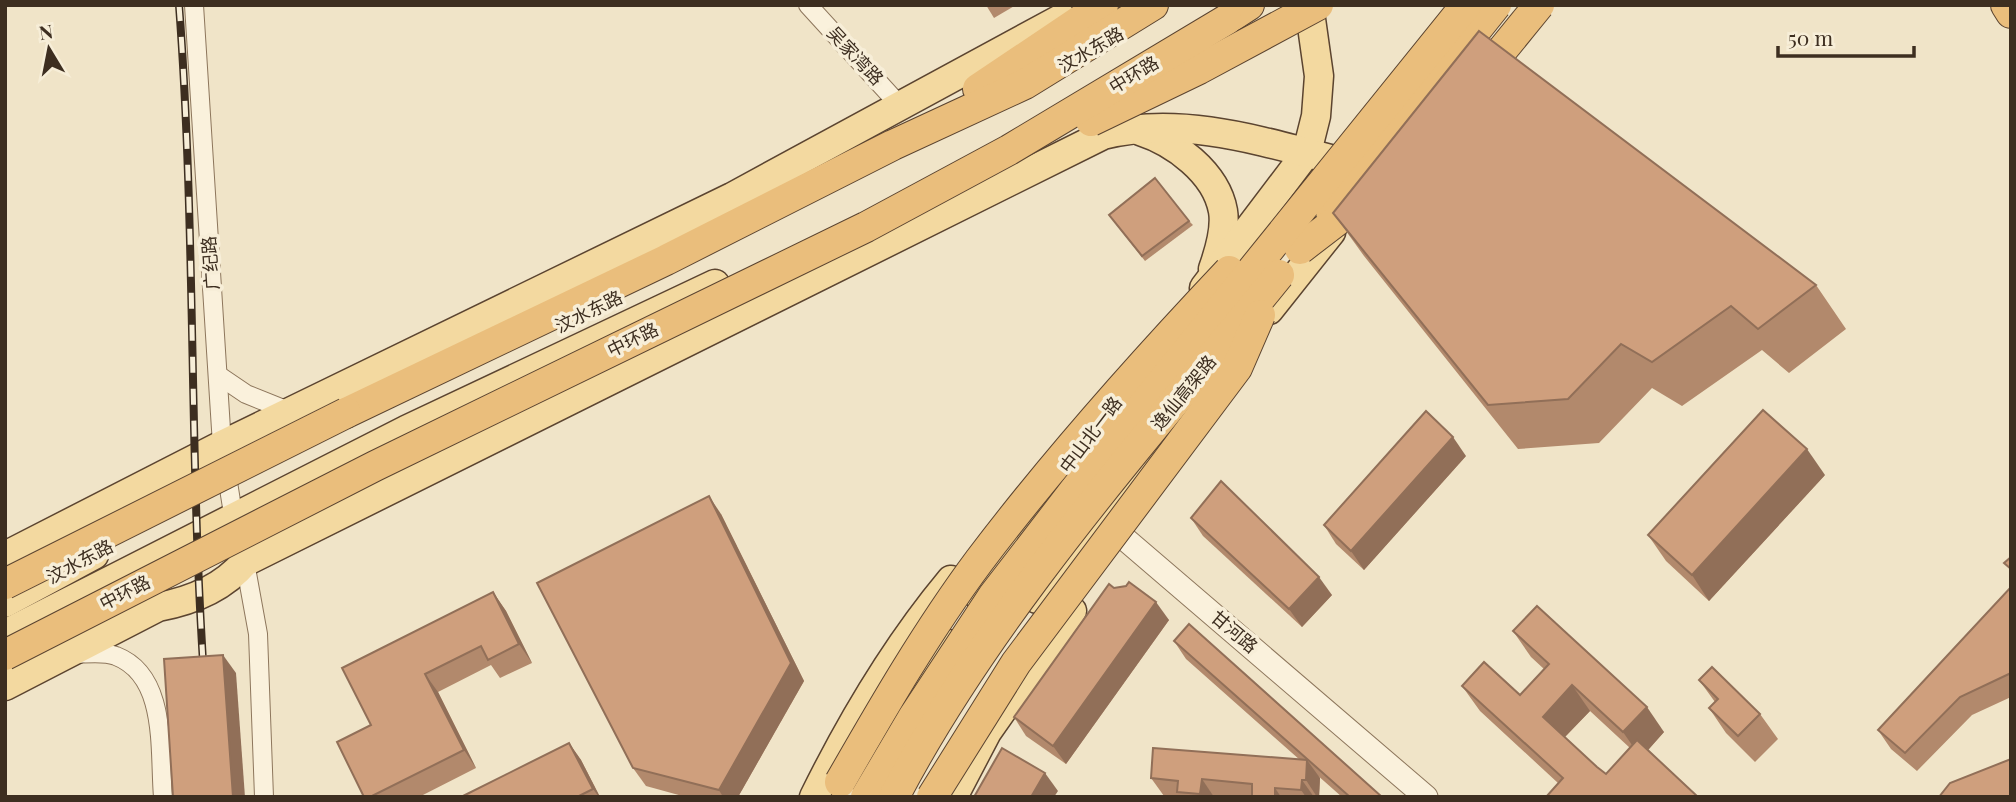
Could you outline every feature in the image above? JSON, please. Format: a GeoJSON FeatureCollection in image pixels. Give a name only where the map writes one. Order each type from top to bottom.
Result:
{"type":"FeatureCollection","features":[{"type":"Feature","properties":{"kind":"highway"},"geometry":{"type":"LineString","coordinates":[[893,145],[1103,5]]}},
{"type":"Feature","properties":{"kind":"highway"},"geometry":{"type":"LineString","coordinates":[[5,584],[215,477],[666,260],[893,145],[1025,84],[1153,5]]}},
{"type":"Feature","properties":{"kind":"highway","name":"中环路"},"geometry":{"type":"LineString","coordinates":[[5,655],[375,466],[866,227],[1009,150],[1249,5]]}},
{"type":"Feature","properties":{"kind":"highway"},"geometry":{"type":"LineString","coordinates":[[866,227],[1199,69],[1319,5]]}},
{"type":"Feature","properties":{"kind":"highway","name":"逸仙高架路"},"geometry":{"type":"LineString","coordinates":[[866,797],[914,716],[993,596],[1365,126],[1466,5]]}},
{"type":"Feature","properties":{"kind":"highway","name":"逸仙高架路"},"geometry":{"type":"LineString","coordinates":[[894,797],[991,641],[1051,558],[1496,5]]}},
{"type":"Feature","properties":{"kind":"highway"},"geometry":{"type":"LineString","coordinates":[[1463,99],[1539,5]]}},
{"type":"Feature","properties":{"kind":"highway"},"geometry":{"type":"LineString","coordinates":[[2006,5],[2011,13]]}},
{"type":"Feature","properties":{"kind":"highway"},"geometry":{"type":"LineString","coordinates":[[842,792],[883,706],[977,563],[1071,444],[1144,361],[1365,126]]}},
{"type":"Feature","properties":{"kind":"highway"},"geometry":{"type":"LineString","coordinates":[[1300,249],[1392,165]]}},
{"type":"Feature","properties":{"kind":"highway"},"geometry":{"type":"LineString","coordinates":[[932,797],[1016,663],[1237,368],[1279,275]]}},
{"type":"Feature","properties":{"kind":"main road"},"geometry":{"type":"LineString","coordinates":[[5,556],[222,445],[720,203],[902,108],[1086,5]]}},
{"type":"Feature","properties":{"kind":"main road","name":"汶水东路"},"geometry":{"type":"LineString","coordinates":[[5,603],[226,488],[604,305],[861,176],[1075,60],[1163,5]]}},
{"type":"Feature","properties":{"kind":"main road","name":"中山北一路"},"geometry":{"type":"LineString","coordinates":[[1308,5],[1318,76]]}},
{"type":"Feature","properties":{"kind":"main road","name":"中山北一路"},"geometry":{"type":"LineString","coordinates":[[842,792],[910,694],[1045,480],[1088,439],[1307,152],[1316,116],[1319,5]]}},
{"type":"Feature","properties":{"kind":"main road"},"geometry":{"type":"LineString","coordinates":[[1356,198],[1354,165],[1365,126],[1458,5]]}},
{"type":"Feature","properties":{"kind":"main road"},"geometry":{"type":"LineString","coordinates":[[911,797],[933,753],[1018,621],[1356,198],[1392,165],[1511,5]]}},
{"type":"Feature","properties":{"kind":"main road"},"geometry":{"type":"LineString","coordinates":[[1307,152],[1365,126]]}},
{"type":"Feature","properties":{"kind":"main road","name":"汶水东路"},"geometry":{"type":"LineString","coordinates":[[5,635],[406,430],[805,242],[1000,143],[1026,134],[1060,128],[1182,127],[1307,152],[1354,165],[1392,165]]}},
{"type":"Feature","properties":{"kind":"main road"},"geometry":{"type":"LineString","coordinates":[[1130,129],[1158,137],[1176,147],[1206,178],[1218,196],[1223,211],[1223,228],[1207,283]]}},
{"type":"Feature","properties":{"kind":"main road","name":"汶水东路"},"geometry":{"type":"LineString","coordinates":[[5,686],[158,607],[181,603],[229,580],[245,562],[1081,144],[1130,129]]}},
{"type":"Feature","properties":{"kind":"main road"},"geometry":{"type":"LineString","coordinates":[[564,356],[646,362]]}},
{"type":"Feature","properties":{"kind":"main road"},"geometry":{"type":"LineString","coordinates":[[953,797],[988,732],[1123,537],[1133,479]]}},
{"type":"Feature","properties":{"kind":"main road"},"geometry":{"type":"LineString","coordinates":[[814,797],[853,724],[910,629],[1045,480]]}},
{"type":"Feature","properties":{"kind":"street","name":"广纪路"},"geometry":{"type":"LineString","coordinates":[[194,5],[222,445],[226,488],[245,562]]}},
{"type":"Feature","properties":{"kind":"street","name":"吴家湾路"},"geometry":{"type":"LineString","coordinates":[[808,5],[902,108]]}},
{"type":"Feature","properties":{"kind":"street"},"geometry":{"type":"LineString","coordinates":[[218,375],[246,394],[291,412]]}},
{"type":"Feature","properties":{"kind":"street","name":"甘河路"},"geometry":{"type":"LineString","coordinates":[[1045,480],[1101,518],[1426,797]]}},
{"type":"Feature","properties":{"kind":"street"},"geometry":{"type":"LineString","coordinates":[[245,562],[258,634],[264,797]]}},
{"type":"Feature","properties":{"kind":"street"},"geometry":{"type":"LineString","coordinates":[[69,654],[115,655],[141,672],[155,698],[163,797]]}},
{"type":"Feature","properties":{"kind":"building"},"geometry":{"type":"Polygon","coordinates":[[[1479,31],[1816,285],[1758,329],[1731,306],[1652,362],[1621,344],[1568,399],[1488,405],[1333,213],[1479,31]]]}},
{"type":"Feature","properties":{"kind":"building"},"geometry":{"type":"Polygon","coordinates":[[[1155,178],[1189,221],[1142,256],[1109,215],[1155,178]]]}},
{"type":"Feature","properties":{"kind":"building"},"geometry":{"type":"Polygon","coordinates":[[[1763,410],[1807,449],[1692,575],[1648,535],[1763,410]]]}},
{"type":"Feature","properties":{"kind":"building"},"geometry":{"type":"Polygon","coordinates":[[[1426,411],[1453,437],[1351,551],[1324,525],[1426,411]]]}},
{"type":"Feature","properties":{"kind":"building"},"geometry":{"type":"Polygon","coordinates":[[[1221,481],[1319,577],[1289,609],[1191,518],[1221,481]]]}},
{"type":"Feature","properties":{"kind":"building"},"geometry":{"type":"Polygon","coordinates":[[[709,496],[791,663],[719,790],[633,768],[537,583],[709,496]]]}},
{"type":"Feature","properties":{"kind":"building"},"geometry":{"type":"Polygon","coordinates":[[[2011,557],[2011,569],[2004,563],[2011,557]]]}},
{"type":"Feature","properties":{"kind":"building"},"geometry":{"type":"Polygon","coordinates":[[[1129,582],[1156,602],[1053,746],[1014,717],[1109,584],[1114,588],[1126,586],[1129,582]]]}},
{"type":"Feature","properties":{"kind":"building"},"geometry":{"type":"Polygon","coordinates":[[[2011,587],[2011,673],[1960,697],[1905,753],[1878,730],[2011,587]]]}},
{"type":"Feature","properties":{"kind":"building"},"geometry":{"type":"Polygon","coordinates":[[[493,592],[519,644],[488,660],[481,646],[425,674],[464,750],[370,797],[364,797],[337,742],[371,725],[342,668],[493,592]]]}},
{"type":"Feature","properties":{"kind":"building"},"geometry":{"type":"Polygon","coordinates":[[[1537,606],[1647,707],[1623,732],[1572,685],[1543,717],[1606,774],[1637,740],[1698,797],[1546,797],[1563,778],[1462,686],[1484,662],[1520,695],[1549,664],[1513,631],[1537,606]]]}},
{"type":"Feature","properties":{"kind":"building"},"geometry":{"type":"Polygon","coordinates":[[[1189,624],[1382,797],[1350,797],[1174,641],[1189,624]]]}},
{"type":"Feature","properties":{"kind":"building"},"geometry":{"type":"Polygon","coordinates":[[[223,655],[233,797],[173,797],[164,659],[223,655]]]}},
{"type":"Feature","properties":{"kind":"building"},"geometry":{"type":"Polygon","coordinates":[[[1712,667],[1760,714],[1738,736],[1709,708],[1718,699],[1699,680],[1712,667]]]}},
{"type":"Feature","properties":{"kind":"building"},"geometry":{"type":"Polygon","coordinates":[[[569,743],[593,789],[577,797],[461,797],[569,743]]]}},
{"type":"Feature","properties":{"kind":"building"},"geometry":{"type":"Polygon","coordinates":[[[1002,748],[1045,773],[1031,797],[974,797],[1002,748]]]}},
{"type":"Feature","properties":{"kind":"building"},"geometry":{"type":"Polygon","coordinates":[[[1153,748],[1307,760],[1306,780],[1302,780],[1301,790],[1275,788],[1275,797],[1252,797],[1252,784],[1202,779],[1200,794],[1177,792],[1178,781],[1151,778],[1153,748]]]}},
{"type":"Feature","properties":{"kind":"building"},"geometry":{"type":"Polygon","coordinates":[[[2011,759],[2011,797],[1939,797],[1950,783],[2011,759]]]}},
{"type":"Feature","properties":{"kind":"railway"},"geometry":{"type":"LineString","coordinates":[[179,5],[188,173],[196,509],[204,677]]}}]}
